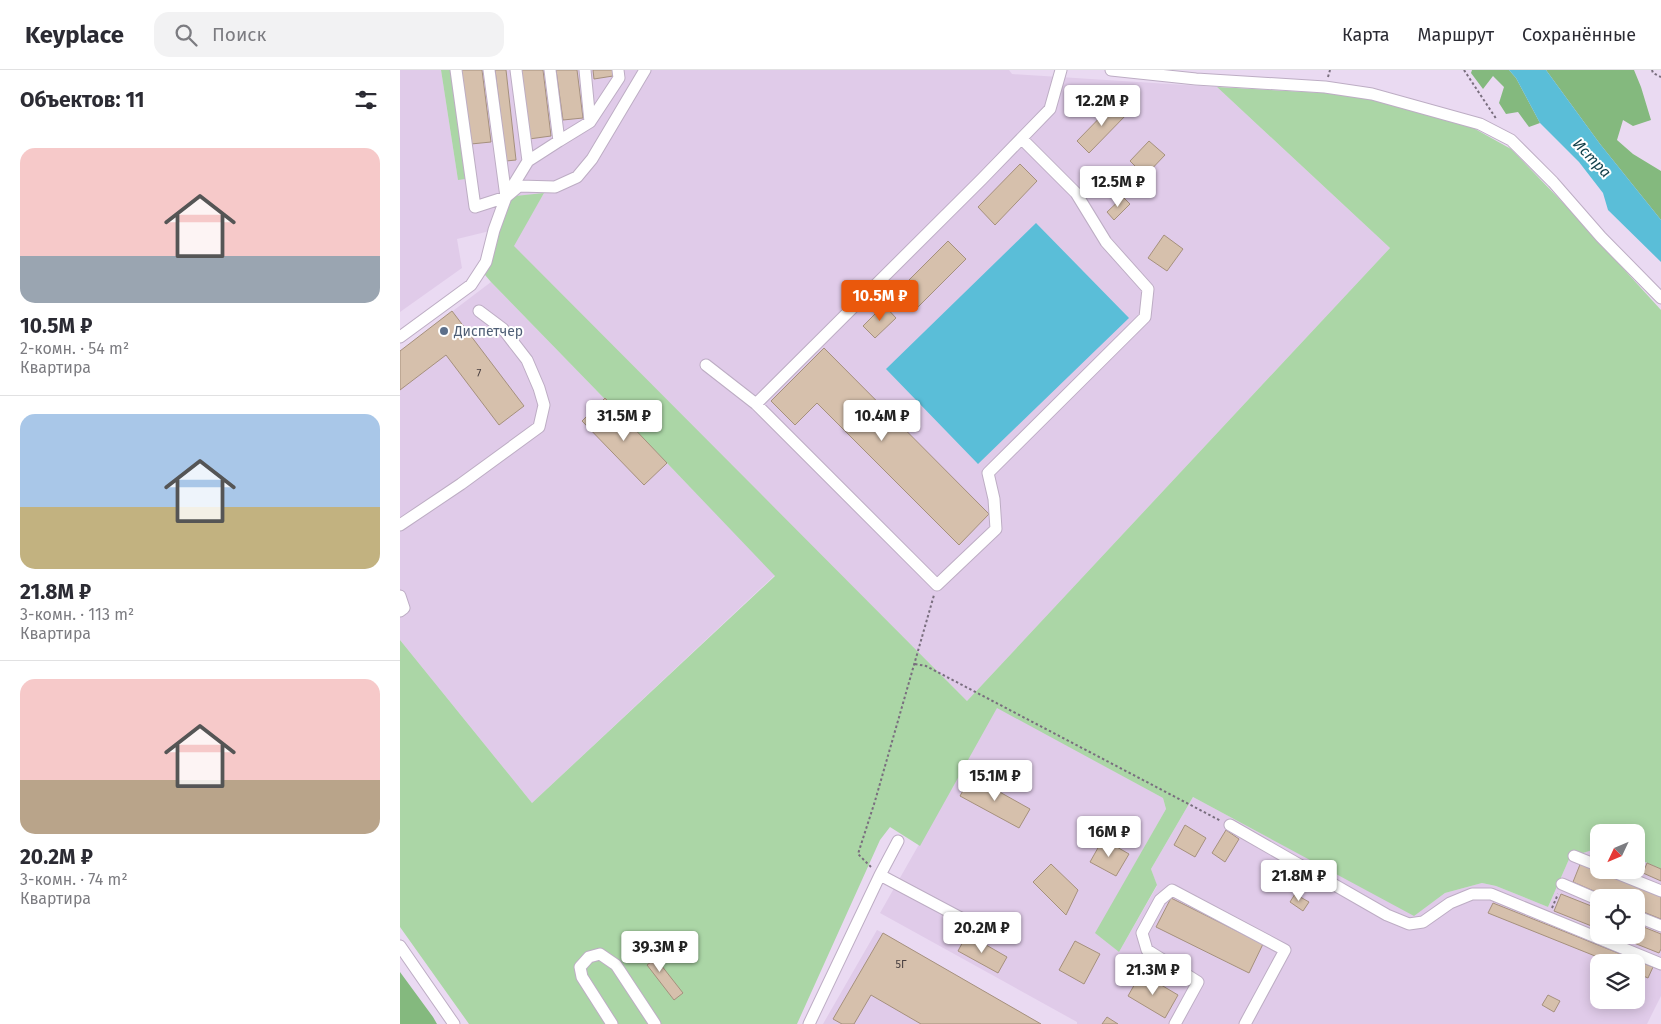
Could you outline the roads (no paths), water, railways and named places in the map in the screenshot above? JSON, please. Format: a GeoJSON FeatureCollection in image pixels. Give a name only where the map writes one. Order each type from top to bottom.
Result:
{"type":"FeatureCollection","features":[{"type":"Feature","properties":{"kind":"street"},"geometry":{"type":"LineString","coordinates":[[456,70],[475,207],[506,197],[519,186],[556,186],[577,177],[592,159],[644,70]]}},
{"type":"Feature","properties":{"kind":"street"},"geometry":{"type":"LineString","coordinates":[[489,70],[506,197]]}},
{"type":"Feature","properties":{"kind":"street"},"geometry":{"type":"LineString","coordinates":[[516,70],[528,161]]}},
{"type":"Feature","properties":{"kind":"street"},"geometry":{"type":"LineString","coordinates":[[550,70],[559,141]]}},
{"type":"Feature","properties":{"kind":"street"},"geometry":{"type":"LineString","coordinates":[[585,70],[590,122]]}},
{"type":"Feature","properties":{"kind":"street"},"geometry":{"type":"LineString","coordinates":[[756,404],[1050,109],[1061,70]]}},
{"type":"Feature","properties":{"kind":"street"},"geometry":{"type":"LineString","coordinates":[[1111,70],[1196,79],[1325,87],[1372,94],[1480,124],[1511,140],[1553,182],[1601,237],[1661,298]]}},
{"type":"Feature","properties":{"kind":"street"},"geometry":{"type":"LineString","coordinates":[[400,337],[471,284],[486,262],[494,230],[506,197],[528,161],[590,122],[620,73]]}},
{"type":"Feature","properties":{"kind":"street"},"geometry":{"type":"LineString","coordinates":[[706,365],[756,404],[937,586],[996,529],[994,499],[988,474],[1145,317],[1148,289],[1106,242],[1076,193],[1022,139]]}},
{"type":"Feature","properties":{"kind":"street"},"geometry":{"type":"LineString","coordinates":[[400,526],[539,427],[544,405],[527,360],[503,329],[479,311]]}},
{"type":"Feature","properties":{"kind":"street"},"geometry":{"type":"LineString","coordinates":[[400,596],[404,608],[400,611]]}},
{"type":"Feature","properties":{"kind":"street"},"geometry":{"type":"LineString","coordinates":[[1230,825],[1387,914],[1409,924],[1423,922],[1450,903],[1472,894],[1491,894],[1661,964]]}},
{"type":"Feature","properties":{"kind":"street"},"geometry":{"type":"LineString","coordinates":[[809,1024],[898,841]]}},
{"type":"Feature","properties":{"kind":"street"},"geometry":{"type":"LineString","coordinates":[[1574,856],[1590,862]]}},
{"type":"Feature","properties":{"kind":"street"},"geometry":{"type":"LineString","coordinates":[[880,875],[993,935]]}},
{"type":"Feature","properties":{"kind":"street"},"geometry":{"type":"LineString","coordinates":[[1631,879],[1661,891]]}},
{"type":"Feature","properties":{"kind":"street"},"geometry":{"type":"LineString","coordinates":[[1562,884],[1590,896]]}},
{"type":"Feature","properties":{"kind":"street"},"geometry":{"type":"LineString","coordinates":[[1175,1024],[1198,982],[1147,950],[1142,934],[1160,900],[1172,890],[1285,950],[1245,1024]]}},
{"type":"Feature","properties":{"kind":"street"},"geometry":{"type":"LineString","coordinates":[[1645,920],[1661,926]]}},
{"type":"Feature","properties":{"kind":"street"},"geometry":{"type":"LineString","coordinates":[[400,946],[454,1024]]}},
{"type":"Feature","properties":{"kind":"street"},"geometry":{"type":"LineString","coordinates":[[612,1024],[582,977],[580,967],[588,957],[600,954],[616,965],[655,1024]]}},
{"type":"Feature","properties":{"kind":"water","name":"Истра"},"geometry":{"type":"Polygon","coordinates":[[[1509,70],[1546,70],[1600,144],[1661,220],[1661,262],[1608,210],[1603,193],[1579,162],[1540,123],[1516,78],[1509,70]]]}},
{"type":"Feature","properties":{"kind":"water"},"geometry":{"type":"Polygon","coordinates":[[[1036,223],[1129,318],[978,464],[886,369],[1036,223]]]}},
{"type":"Feature","properties":{"kind":"place","name":"Диспетчер"},"geometry":{"type":"Point","coordinates":[444,331]}}]}
